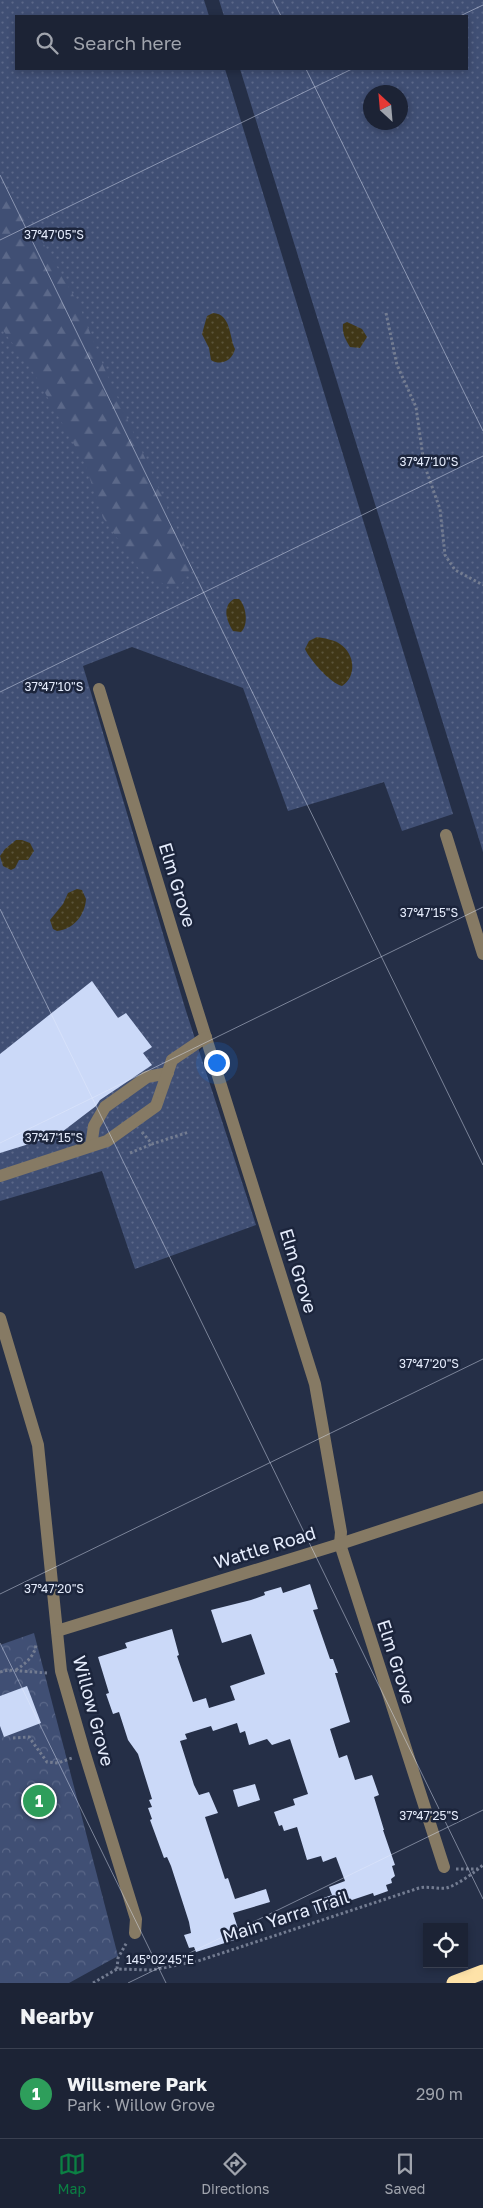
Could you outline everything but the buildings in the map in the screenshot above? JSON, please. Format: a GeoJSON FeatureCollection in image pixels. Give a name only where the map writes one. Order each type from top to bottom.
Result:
{"type":"FeatureCollection","features":[{"type":"Feature","properties":{"kind":"highway"},"geometry":{"type":"LineString","coordinates":[[454,1983],[483,1972]]}},
{"type":"Feature","properties":{"kind":"street","name":"Elm Grove"},"geometry":{"type":"LineString","coordinates":[[99,690],[315,1384],[341,1532],[340,1544],[444,1868]]}},
{"type":"Feature","properties":{"kind":"street"},"geometry":{"type":"LineString","coordinates":[[446,835],[483,954]]}},
{"type":"Feature","properties":{"kind":"street"},"geometry":{"type":"LineString","coordinates":[[0,1176],[107,1141],[156,1106],[172,1060],[206,1038]]}},
{"type":"Feature","properties":{"kind":"street"},"geometry":{"type":"LineString","coordinates":[[91,1146],[94,1126],[105,1107],[147,1077],[168,1072]]}},
{"type":"Feature","properties":{"kind":"street","name":"Willow Grove"},"geometry":{"type":"LineString","coordinates":[[0,1318],[38,1445],[61,1671],[136,1918],[135,1933]]}},
{"type":"Feature","properties":{"kind":"street","name":"Wattle Road"},"geometry":{"type":"LineString","coordinates":[[57,1631],[340,1544],[483,1497]]}},
{"type":"Feature","properties":{"kind":"path"},"geometry":{"type":"LineString","coordinates":[[386,313],[397,365],[416,407],[424,464],[440,509],[445,555],[455,570],[483,585]]}},
{"type":"Feature","properties":{"kind":"path"},"geometry":{"type":"LineString","coordinates":[[130,1153],[152,1144]]}},
{"type":"Feature","properties":{"kind":"path"},"geometry":{"type":"LineString","coordinates":[[16,1670],[31,1657],[36,1650],[36,1644]]}},
{"type":"Feature","properties":{"kind":"path"},"geometry":{"type":"LineString","coordinates":[[0,1672],[16,1670],[50,1674],[61,1671]]}},
{"type":"Feature","properties":{"kind":"path"},"geometry":{"type":"LineString","coordinates":[[13,1738],[29,1737],[46,1762],[58,1763],[84,1751]]}},
{"type":"Feature","properties":{"kind":"path","name":"Main Yarra Trail"},"geometry":{"type":"LineString","coordinates":[[117,1969],[152,1970],[198,1961],[419,1888],[453,1886],[483,1865]]}},
{"type":"Feature","properties":{"kind":"path"},"geometry":{"type":"LineString","coordinates":[[444,1868],[478,1869]]}},
{"type":"Feature","properties":{"kind":"path"},"geometry":{"type":"LineString","coordinates":[[93,1983],[117,1969],[118,1958],[124,1946],[135,1933]]}},
{"type":"Feature","properties":{"kind":"green space"},"geometry":{"type":"Polygon","coordinates":[[[0,0],[204,0],[209,15],[15,15],[15,70],[225,70],[453,814],[402,831],[384,782],[288,811],[243,688],[132,647],[83,666],[186,1011],[256,1225],[135,1269],[102,1171],[0,1201],[0,0]]]}},
{"type":"Feature","properties":{"kind":"green space"},"geometry":{"type":"Polygon","coordinates":[[[219,0],[483,0],[483,852],[240,70],[468,70],[468,15],[224,15],[219,0]]]}},
{"type":"Feature","properties":{"kind":"green space"},"geometry":{"type":"Polygon","coordinates":[[[0,190],[5,190],[24,210],[79,305],[105,370],[190,557],[189,572],[182,583],[165,585],[139,569],[103,518],[85,464],[35,375],[0,326],[0,190]]]}},
{"type":"Feature","properties":{"kind":"green space"},"geometry":{"type":"Polygon","coordinates":[[[34,1633],[118,1956],[69,1983],[0,1983],[0,1645],[34,1633]]]}},
{"type":"Feature","properties":{"kind":"sand"},"geometry":{"type":"Polygon","coordinates":[[[213,313],[219,314],[226,321],[235,349],[229,359],[222,362],[211,360],[209,348],[202,334],[207,316],[213,313]]]}},
{"type":"Feature","properties":{"kind":"sand"},"geometry":{"type":"Polygon","coordinates":[[[347,322],[362,329],[367,337],[360,348],[350,347],[343,333],[343,324],[347,322]]]}},
{"type":"Feature","properties":{"kind":"sand"},"geometry":{"type":"Polygon","coordinates":[[[234,599],[239,599],[245,610],[246,620],[241,632],[233,631],[226,614],[228,605],[234,599]]]}},
{"type":"Feature","properties":{"kind":"sand"},"geometry":{"type":"Polygon","coordinates":[[[317,637],[338,643],[349,653],[352,671],[347,682],[342,686],[321,670],[305,649],[309,641],[317,637]]]}},
{"type":"Feature","properties":{"kind":"sand"},"geometry":{"type":"Polygon","coordinates":[[[16,840],[30,843],[34,851],[28,860],[19,860],[15,868],[11,870],[3,866],[0,856],[16,840]]]}},
{"type":"Feature","properties":{"kind":"sand"},"geometry":{"type":"Polygon","coordinates":[[[77,889],[82,890],[86,899],[81,916],[63,930],[57,931],[53,929],[50,920],[63,904],[68,893],[77,889]]]}},
{"type":"Feature","properties":{"kind":"place","name":"Willsmere Park"},"geometry":{"type":"Point","coordinates":[39,1801]}}]}
